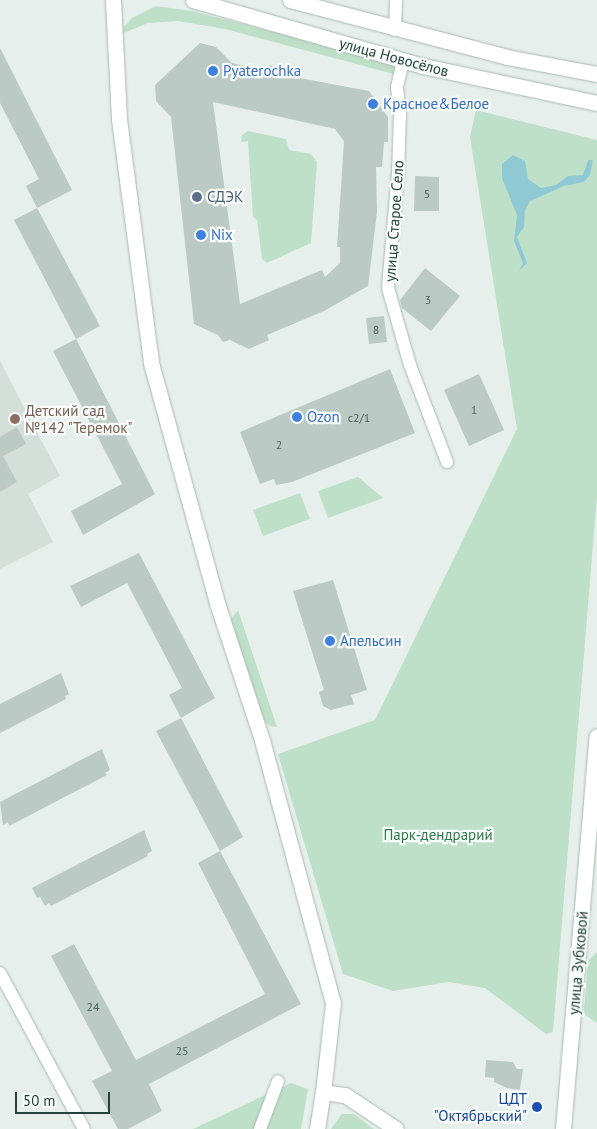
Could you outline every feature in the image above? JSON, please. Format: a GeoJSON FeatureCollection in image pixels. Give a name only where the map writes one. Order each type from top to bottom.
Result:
{"type":"FeatureCollection","features":[{"type":"Feature","properties":{"kind":"street"},"geometry":{"type":"LineString","coordinates":[[112,0],[119,119],[151,364],[217,603],[262,740],[334,1003],[323,1092],[316,1129]]}},
{"type":"Feature","properties":{"kind":"street","name":"улица Новосёлов"},"geometry":{"type":"LineString","coordinates":[[193,0],[403,61],[597,103]]}},
{"type":"Feature","properties":{"kind":"street","name":"улица Новосёлов"},"geometry":{"type":"LineString","coordinates":[[290,0],[395,30],[507,57],[597,74]]}},
{"type":"Feature","properties":{"kind":"street"},"geometry":{"type":"LineString","coordinates":[[395,30],[396,0]]}},
{"type":"Feature","properties":{"kind":"street","name":"улица Старое Село"},"geometry":{"type":"LineString","coordinates":[[403,61],[397,87],[400,114],[398,173],[388,288],[410,365],[447,462]]}},
{"type":"Feature","properties":{"kind":"street","name":"улица Зубковой"},"geometry":{"type":"LineString","coordinates":[[563,1129],[597,736]]}},
{"type":"Feature","properties":{"kind":"street"},"geometry":{"type":"LineString","coordinates":[[0,973],[84,1129]]}},
{"type":"Feature","properties":{"kind":"street"},"geometry":{"type":"LineString","coordinates":[[260,1129],[278,1080]]}},
{"type":"Feature","properties":{"kind":"street"},"geometry":{"type":"LineString","coordinates":[[323,1092],[345,1095],[396,1129]]}},
{"type":"Feature","properties":{"kind":"shaded area","name":"Детский сад №142 \"Теремок\""},"geometry":{"type":"Polygon","coordinates":[[[0,361],[60,476],[28,494],[53,542],[0,569],[0,361]]]}},
{"type":"Feature","properties":{"kind":"green space"},"geometry":{"type":"Polygon","coordinates":[[[156,6],[192,11],[393,63],[397,71],[394,74],[225,29],[178,21],[148,23],[116,36],[132,18],[156,6]]]}},
{"type":"Feature","properties":{"kind":"green space","name":"Парк-дендрарий"},"geometry":{"type":"Polygon","coordinates":[[[476,110],[597,140],[597,496],[553,1032],[546,1034],[485,988],[449,982],[393,991],[343,974],[278,754],[375,720],[517,429],[470,137],[476,110]]]}},
{"type":"Feature","properties":{"kind":"green space"},"geometry":{"type":"Polygon","coordinates":[[[248,131],[286,139],[289,150],[311,154],[317,162],[311,243],[267,263],[262,259],[257,220],[253,217],[248,141],[241,142],[242,135],[248,131]]]}},
{"type":"Feature","properties":{"kind":"green space"},"geometry":{"type":"Polygon","coordinates":[[[358,477],[383,498],[328,518],[318,491],[358,477]]]}},
{"type":"Feature","properties":{"kind":"green space"},"geometry":{"type":"Polygon","coordinates":[[[300,493],[310,519],[263,536],[253,510],[300,493]]]}},
{"type":"Feature","properties":{"kind":"green space"},"geometry":{"type":"Polygon","coordinates":[[[238,610],[277,727],[270,726],[262,719],[230,620],[238,610]]]}},
{"type":"Feature","properties":{"kind":"green space"},"geometry":{"type":"Polygon","coordinates":[[[597,952],[597,1023],[585,1015],[584,1010],[588,961],[597,952]]]}},
{"type":"Feature","properties":{"kind":"green space"},"geometry":{"type":"Polygon","coordinates":[[[291,1083],[308,1089],[301,1129],[193,1129],[291,1083]]]}},
{"type":"Feature","properties":{"kind":"green space"},"geometry":{"type":"Polygon","coordinates":[[[342,1114],[354,1114],[374,1129],[331,1129],[342,1114]]]}},
{"type":"Feature","properties":{"kind":"water"},"geometry":{"type":"Polygon","coordinates":[[[513,155],[525,161],[528,179],[541,188],[556,185],[568,176],[583,175],[588,160],[593,160],[590,175],[584,182],[564,186],[530,201],[525,210],[524,227],[517,237],[527,263],[519,271],[523,263],[514,241],[517,215],[502,178],[502,164],[513,155]]]}},
{"type":"Feature","properties":{"kind":"building"},"geometry":{"type":"Polygon","coordinates":[[[200,43],[216,47],[232,63],[268,71],[269,65],[280,68],[278,74],[369,91],[388,117],[388,142],[384,142],[382,167],[376,167],[377,212],[368,286],[324,311],[267,335],[269,340],[249,349],[230,340],[223,342],[218,335],[194,324],[171,117],[156,101],[155,85],[200,43]],[[213,102],[240,304],[322,270],[325,277],[340,263],[340,247],[337,247],[344,141],[335,129],[213,102]]]}},
{"type":"Feature","properties":{"kind":"building"},"geometry":{"type":"Polygon","coordinates":[[[0,48],[72,190],[37,208],[26,186],[39,179],[0,103],[0,48]]]}},
{"type":"Feature","properties":{"kind":"building"},"geometry":{"type":"Polygon","coordinates":[[[415,176],[439,177],[439,211],[414,211],[415,176]]]}},
{"type":"Feature","properties":{"kind":"building"},"geometry":{"type":"Polygon","coordinates":[[[37,208],[100,326],[76,339],[14,220],[37,208]]]}},
{"type":"Feature","properties":{"kind":"building"},"geometry":{"type":"Polygon","coordinates":[[[425,268],[460,296],[431,331],[402,308],[400,300],[425,268]]]}},
{"type":"Feature","properties":{"kind":"building"},"geometry":{"type":"Polygon","coordinates":[[[384,316],[387,342],[369,344],[366,318],[384,316]]]}},
{"type":"Feature","properties":{"kind":"building"},"geometry":{"type":"Polygon","coordinates":[[[76,339],[155,494],[83,535],[71,511],[122,484],[53,351],[76,339]]]}},
{"type":"Feature","properties":{"kind":"building"},"geometry":{"type":"Polygon","coordinates":[[[390,369],[415,433],[292,482],[276,485],[274,479],[260,484],[240,432],[390,369]]]}},
{"type":"Feature","properties":{"kind":"building"},"geometry":{"type":"Polygon","coordinates":[[[479,374],[504,430],[469,446],[444,390],[479,374]]]}},
{"type":"Feature","properties":{"kind":"building"},"geometry":{"type":"Polygon","coordinates":[[[17,427],[26,444],[3,456],[17,482],[0,492],[0,437],[17,427]]]}},
{"type":"Feature","properties":{"kind":"building"},"geometry":{"type":"Polygon","coordinates":[[[139,553],[215,698],[181,718],[169,695],[182,688],[127,583],[81,607],[70,586],[139,553]]]}},
{"type":"Feature","properties":{"kind":"building","name":"Апельсин"},"geometry":{"type":"Polygon","coordinates":[[[333,580],[367,690],[351,695],[354,704],[331,710],[323,706],[319,692],[324,690],[293,591],[333,580]]]}},
{"type":"Feature","properties":{"kind":"building"},"geometry":{"type":"Polygon","coordinates":[[[61,673],[69,694],[65,696],[66,699],[0,733],[0,704],[61,673]]]}},
{"type":"Feature","properties":{"kind":"building"},"geometry":{"type":"Polygon","coordinates":[[[181,718],[243,837],[220,851],[156,731],[181,718]]]}},
{"type":"Feature","properties":{"kind":"building"},"geometry":{"type":"Polygon","coordinates":[[[102,749],[110,770],[105,773],[107,775],[9,826],[8,822],[3,825],[0,802],[102,749]]]}},
{"type":"Feature","properties":{"kind":"building"},"geometry":{"type":"Polygon","coordinates":[[[144,830],[152,851],[147,854],[148,856],[51,906],[49,903],[45,906],[40,897],[37,898],[32,888],[144,830]]]}},
{"type":"Feature","properties":{"kind":"building"},"geometry":{"type":"Polygon","coordinates":[[[220,851],[301,1004],[149,1084],[162,1111],[128,1129],[118,1129],[92,1081],[112,1071],[51,956],[74,944],[136,1060],[265,994],[198,863],[220,851]]]}},
{"type":"Feature","properties":{"kind":"building"},"geometry":{"type":"Polygon","coordinates":[[[486,1060],[513,1062],[517,1069],[523,1069],[520,1090],[507,1088],[494,1082],[494,1078],[485,1077],[486,1060]]]}},
{"type":"Feature","properties":{"kind":"place","name":"Pyaterochka"},"geometry":{"type":"Point","coordinates":[213,71]}},
{"type":"Feature","properties":{"kind":"place","name":"Красное&Белое"},"geometry":{"type":"Point","coordinates":[373,104]}},
{"type":"Feature","properties":{"kind":"place","name":"СДЭК"},"geometry":{"type":"Point","coordinates":[197,197]}},
{"type":"Feature","properties":{"kind":"place","name":"Nix"},"geometry":{"type":"Point","coordinates":[201,235]}},
{"type":"Feature","properties":{"kind":"place","name":"Ozon"},"geometry":{"type":"Point","coordinates":[297,417]}},
{"type":"Feature","properties":{"kind":"place","name":"Детский сад №142 \"Теремок\""},"geometry":{"type":"Point","coordinates":[15,419]}},
{"type":"Feature","properties":{"kind":"place","name":"Апельсин"},"geometry":{"type":"Point","coordinates":[330,641]}},
{"type":"Feature","properties":{"kind":"place","name":"ЦДТ \"Октябрьский\""},"geometry":{"type":"Point","coordinates":[537,1107]}}]}
